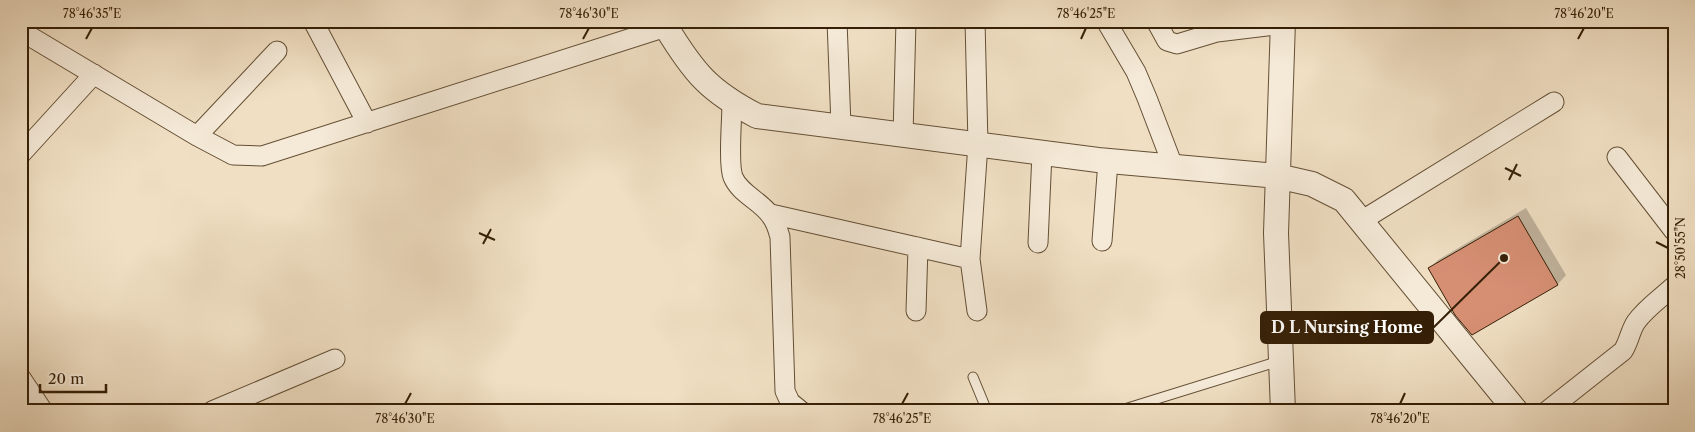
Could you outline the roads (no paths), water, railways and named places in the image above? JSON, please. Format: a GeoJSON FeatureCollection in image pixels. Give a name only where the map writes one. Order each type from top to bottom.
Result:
{"type":"FeatureCollection","features":[{"type":"Feature","properties":{"kind":"street"},"geometry":{"type":"LineString","coordinates":[[313,21],[368,123]]}},
{"type":"Feature","properties":{"kind":"street"},"geometry":{"type":"LineString","coordinates":[[836,21],[841,126]]}},
{"type":"Feature","properties":{"kind":"street"},"geometry":{"type":"LineString","coordinates":[[903,135],[906,21]]}},
{"type":"Feature","properties":{"kind":"street"},"geometry":{"type":"LineString","coordinates":[[975,21],[978,144],[970,259],[977,311]]}},
{"type":"Feature","properties":{"kind":"street"},"geometry":{"type":"LineString","coordinates":[[1106,21],[1136,72],[1173,166]]}},
{"type":"Feature","properties":{"kind":"street"},"geometry":{"type":"LineString","coordinates":[[1156,21],[1167,41],[1177,44],[1238,25],[1283,23],[1276,233],[1283,411]]}},
{"type":"Feature","properties":{"kind":"street"},"geometry":{"type":"LineString","coordinates":[[21,31],[197,136],[233,155],[262,156],[368,123],[666,24],[687,61],[708,85],[732,103],[757,116],[1108,161],[1277,176],[1312,184],[1344,200],[1516,411]]}},
{"type":"Feature","properties":{"kind":"street"},"geometry":{"type":"LineString","coordinates":[[197,136],[276,51]]}},
{"type":"Feature","properties":{"kind":"street"},"geometry":{"type":"LineString","coordinates":[[21,154],[94,74]]}},
{"type":"Feature","properties":{"kind":"street"},"geometry":{"type":"LineString","coordinates":[[1361,221],[1554,102]]}},
{"type":"Feature","properties":{"kind":"street"},"geometry":{"type":"LineString","coordinates":[[732,103],[731,166],[733,177],[740,187],[771,214],[777,225],[780,237],[785,391],[790,402],[801,411]]}},
{"type":"Feature","properties":{"kind":"street"},"geometry":{"type":"LineString","coordinates":[[1038,243],[1042,152]]}},
{"type":"Feature","properties":{"kind":"street"},"geometry":{"type":"LineString","coordinates":[[1617,157],[1674,231]]}},
{"type":"Feature","properties":{"kind":"street"},"geometry":{"type":"LineString","coordinates":[[1102,242],[1108,161]]}},
{"type":"Feature","properties":{"kind":"street"},"geometry":{"type":"LineString","coordinates":[[771,214],[970,259]]}},
{"type":"Feature","properties":{"kind":"street"},"geometry":{"type":"LineString","coordinates":[[916,311],[918,248]]}},
{"type":"Feature","properties":{"kind":"street"},"geometry":{"type":"LineString","coordinates":[[1547,411],[1623,351],[1628,344],[1634,325],[1641,316],[1674,286]]}},
{"type":"Feature","properties":{"kind":"street"},"geometry":{"type":"LineString","coordinates":[[212,411],[335,359]]}},
{"type":"Feature","properties":{"kind":"street"},"geometry":{"type":"LineString","coordinates":[[21,378],[43,411]]}},
{"type":"Feature","properties":{"kind":"lane"},"geometry":{"type":"LineString","coordinates":[[1118,411],[1281,360]]}},
{"type":"Feature","properties":{"kind":"lane"},"geometry":{"type":"LineString","coordinates":[[973,377],[987,411]]}},
{"type":"Feature","properties":{"kind":"place","name":"D L Nursing Home"},"geometry":{"type":"Point","coordinates":[1504,258]}}]}
